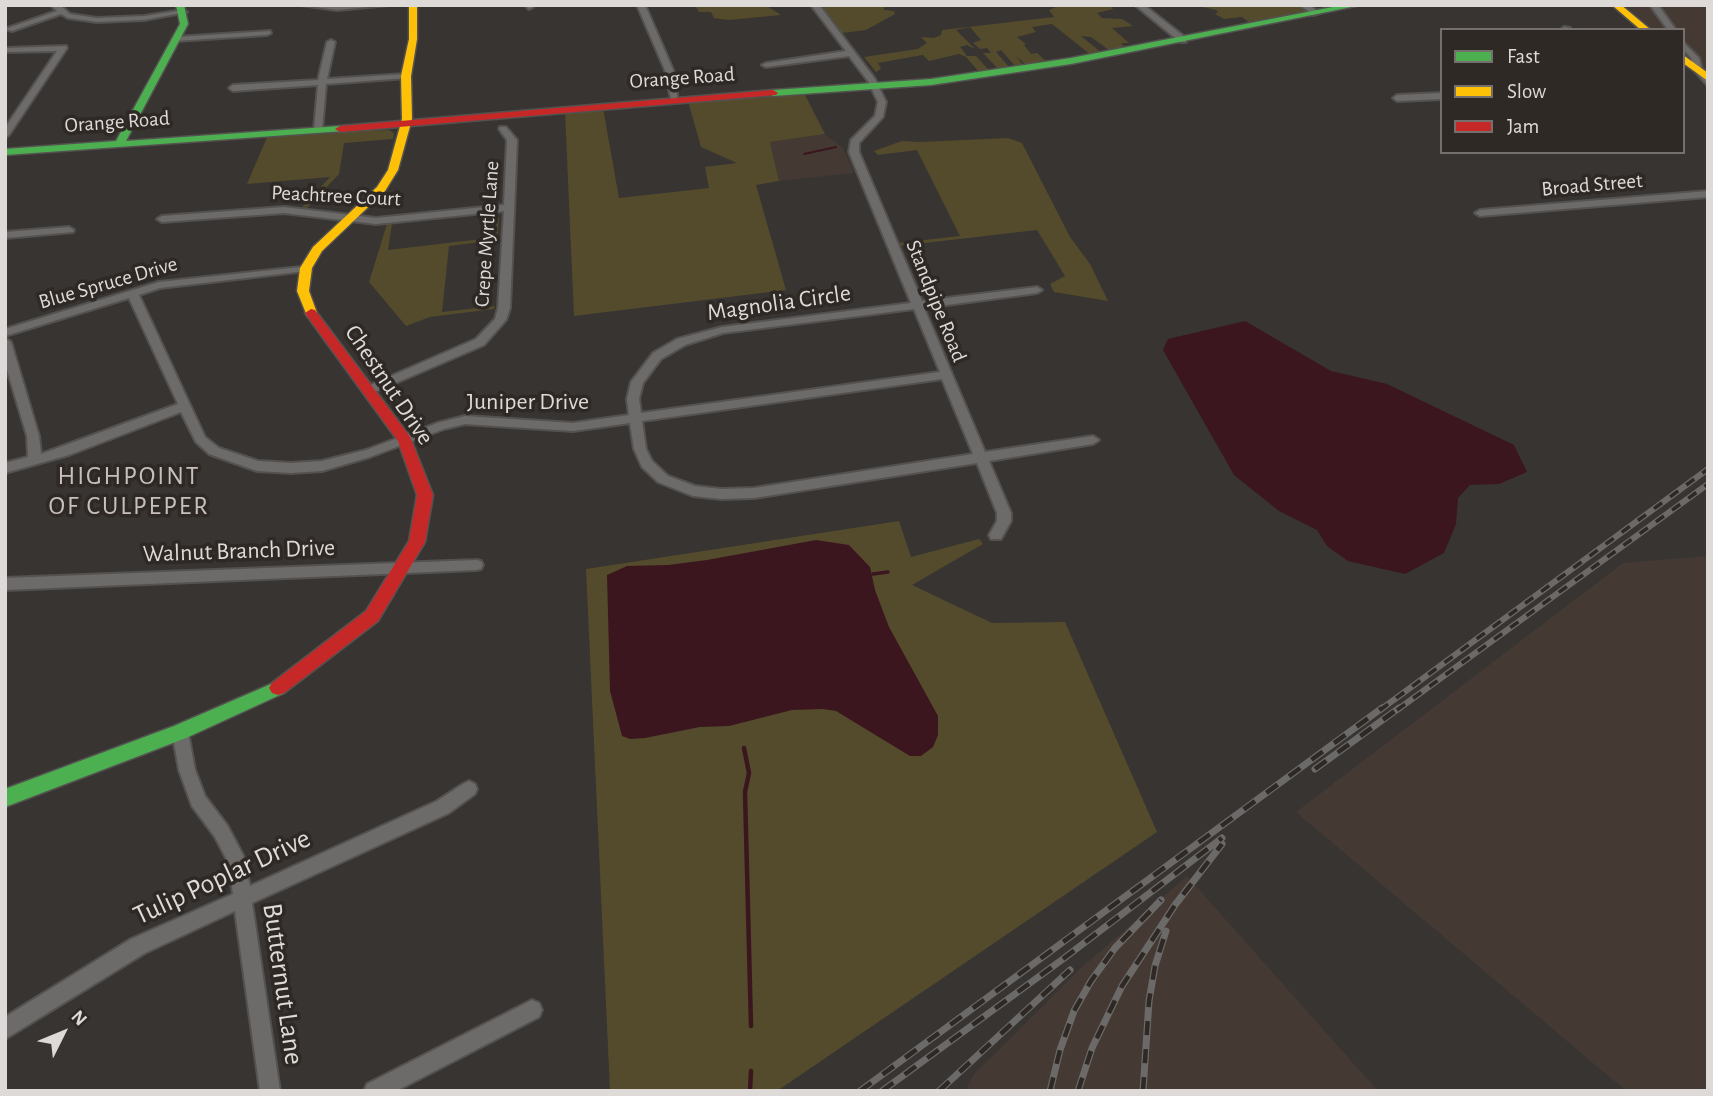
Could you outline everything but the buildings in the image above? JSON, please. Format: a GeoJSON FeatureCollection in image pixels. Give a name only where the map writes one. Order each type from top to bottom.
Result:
{"type":"FeatureCollection","features":[{"type":"Feature","properties":{"kind":"main road"},"geometry":{"type":"LineString","coordinates":[[306,268],[321,245],[388,180],[405,125],[406,76],[413,39],[414,5]]}},
{"type":"Feature","properties":{"kind":"main road","name":"Orange Road"},"geometry":{"type":"LineString","coordinates":[[5,152],[405,125],[675,99],[876,87],[997,72],[1184,40],[1310,9],[1357,5]]}},
{"type":"Feature","properties":{"kind":"main road"},"geometry":{"type":"LineString","coordinates":[[1616,5],[1645,28]]}},
{"type":"Feature","properties":{"kind":"main road"},"geometry":{"type":"LineString","coordinates":[[120,143],[184,24],[181,8]]}},
{"type":"Feature","properties":{"kind":"main road"},"geometry":{"type":"LineString","coordinates":[[1685,60],[1705,77]]}},
{"type":"Feature","properties":{"kind":"main road","name":"Chestnut Drive"},"geometry":{"type":"LineString","coordinates":[[5,798],[240,708],[296,678],[373,616],[404,567],[417,542],[425,495],[418,470],[405,440],[307,307],[303,291],[306,268]]}},
{"type":"Feature","properties":{"kind":"street"},"geometry":{"type":"LineString","coordinates":[[55,5],[61,12],[77,18],[111,20],[181,8]]}},
{"type":"Feature","properties":{"kind":"street"},"geometry":{"type":"LineString","coordinates":[[305,5],[325,8],[385,5]]}},
{"type":"Feature","properties":{"kind":"street"},"geometry":{"type":"LineString","coordinates":[[641,5],[669,70],[675,99]]}},
{"type":"Feature","properties":{"kind":"street"},"geometry":{"type":"LineString","coordinates":[[815,5],[876,87]]}},
{"type":"Feature","properties":{"kind":"street"},"geometry":{"type":"LineString","coordinates":[[1139,5],[1184,40]]}},
{"type":"Feature","properties":{"kind":"street"},"geometry":{"type":"LineString","coordinates":[[1654,5],[1671,28]]}},
{"type":"Feature","properties":{"kind":"street"},"geometry":{"type":"LineString","coordinates":[[9,29],[61,12]]}},
{"type":"Feature","properties":{"kind":"street"},"geometry":{"type":"LineString","coordinates":[[176,39],[267,33]]}},
{"type":"Feature","properties":{"kind":"street"},"geometry":{"type":"LineString","coordinates":[[318,130],[322,82],[331,43]]}},
{"type":"Feature","properties":{"kind":"street"},"geometry":{"type":"LineString","coordinates":[[1685,46],[1705,77]]}},
{"type":"Feature","properties":{"kind":"street"},"geometry":{"type":"LineString","coordinates":[[5,50],[61,47],[63,50],[5,135]]}},
{"type":"Feature","properties":{"kind":"street"},"geometry":{"type":"LineString","coordinates":[[766,65],[851,53]]}},
{"type":"Feature","properties":{"kind":"street"},"geometry":{"type":"LineString","coordinates":[[233,88],[406,76]]}},
{"type":"Feature","properties":{"kind":"street","name":"Standpipe Road"},"geometry":{"type":"LineString","coordinates":[[876,87],[882,102],[881,112],[876,121],[855,139],[853,149],[1004,513],[1004,521],[996,535]]}},
{"type":"Feature","properties":{"kind":"street"},"geometry":{"type":"LineString","coordinates":[[1397,98],[1440,96]]}},
{"type":"Feature","properties":{"kind":"street","name":"Crepe Myrtle Lane"},"geometry":{"type":"LineString","coordinates":[[370,390],[480,342],[500,320],[504,308],[512,140],[503,129]]}},
{"type":"Feature","properties":{"kind":"street","name":"Broad Street"},"geometry":{"type":"LineString","coordinates":[[1480,213],[1708,194]]}},
{"type":"Feature","properties":{"kind":"street","name":"Peachtree Court"},"geometry":{"type":"LineString","coordinates":[[162,219],[284,210],[376,221],[507,208]]}},
{"type":"Feature","properties":{"kind":"street"},"geometry":{"type":"LineString","coordinates":[[5,235],[69,230]]}},
{"type":"Feature","properties":{"kind":"street","name":"Blue Spruce Drive"},"geometry":{"type":"LineString","coordinates":[[5,333],[132,292],[182,280],[306,268]]}},
{"type":"Feature","properties":{"kind":"street","name":"Magnolia Circle"},"geometry":{"type":"LineString","coordinates":[[1037,290],[722,330],[681,342],[657,356],[644,369],[637,382],[633,399],[640,449],[647,464],[663,479],[693,491],[721,494],[754,493],[1093,440]]}},
{"type":"Feature","properties":{"kind":"street","name":"Juniper Drive"},"geometry":{"type":"LineString","coordinates":[[132,292],[200,439],[214,451],[257,466],[322,466],[370,453],[441,426],[465,420],[562,428],[946,375]]}},
{"type":"Feature","properties":{"kind":"street"},"geometry":{"type":"LineString","coordinates":[[5,342],[33,436],[35,460]]}},
{"type":"Feature","properties":{"kind":"street"},"geometry":{"type":"LineString","coordinates":[[5,468],[35,460],[184,406]]}},
{"type":"Feature","properties":{"kind":"street","name":"Walnut Branch Drive"},"geometry":{"type":"LineString","coordinates":[[6,584],[476,565]]}},
{"type":"Feature","properties":{"kind":"street","name":"Butternut Lane"},"geometry":{"type":"LineString","coordinates":[[180,732],[187,770],[198,800],[221,831],[237,861],[270,1091]]}},
{"type":"Feature","properties":{"kind":"street","name":"Tulip Poplar Drive"},"geometry":{"type":"LineString","coordinates":[[5,1029],[138,946],[443,807],[469,789]]}},
{"type":"Feature","properties":{"kind":"street"},"geometry":{"type":"LineString","coordinates":[[374,1091],[532,1010]]}},
{"type":"Feature","properties":{"kind":"shaded area"},"geometry":{"type":"Polygon","coordinates":[[[695,5],[765,5],[781,15],[729,20],[714,18],[711,12],[699,12],[695,5]]]}},
{"type":"Feature","properties":{"kind":"shaded area"},"geometry":{"type":"Polygon","coordinates":[[[820,5],[885,5],[884,10],[894,11],[895,14],[866,30],[842,33],[820,5]]]}},
{"type":"Feature","properties":{"kind":"shaded area"},"geometry":{"type":"Polygon","coordinates":[[[1061,5],[1110,5],[1113,9],[1097,13],[1102,18],[1122,19],[1133,26],[1112,28],[1129,43],[1121,43],[1125,47],[1109,50],[1091,37],[1081,36],[1102,53],[1091,55],[1052,24],[1032,27],[1036,32],[1017,37],[1026,44],[1024,45],[1031,54],[1037,53],[1047,62],[1026,65],[1016,56],[1023,65],[1016,67],[1001,50],[996,52],[1010,68],[998,69],[983,53],[991,53],[987,48],[980,49],[973,43],[981,40],[970,27],[956,30],[975,49],[967,45],[960,47],[967,56],[976,56],[990,71],[979,72],[966,57],[959,54],[929,61],[923,55],[878,63],[881,69],[876,72],[864,57],[918,49],[927,43],[921,37],[934,38],[941,35],[942,30],[1054,17],[1049,10],[1061,5]]]}},
{"type":"Feature","properties":{"kind":"shaded area"},"geometry":{"type":"Polygon","coordinates":[[[1194,5],[1300,5],[1311,12],[1250,23],[1242,17],[1224,19],[1215,14],[1218,12],[1216,10],[1194,5]]]}},
{"type":"Feature","properties":{"kind":"shaded area"},"geometry":{"type":"Polygon","coordinates":[[[1624,5],[1708,5],[1708,73],[1685,55],[1685,28],[1652,28],[1624,5]]]}},
{"type":"Feature","properties":{"kind":"shaded area"},"geometry":{"type":"Polygon","coordinates":[[[805,95],[825,134],[770,142],[779,181],[756,185],[786,290],[574,316],[565,112],[603,108],[619,198],[709,188],[705,167],[737,163],[701,147],[688,101],[805,95]]]}},
{"type":"Feature","properties":{"kind":"shaded area"},"geometry":{"type":"Polygon","coordinates":[[[389,130],[394,133],[393,139],[344,143],[339,174],[307,208],[302,207],[330,177],[247,184],[268,135],[389,130]]]}},
{"type":"Feature","properties":{"kind":"shaded area"},"geometry":{"type":"Polygon","coordinates":[[[825,134],[843,148],[854,173],[779,181],[770,142],[825,134]]]}},
{"type":"Feature","properties":{"kind":"shaded area"},"geometry":{"type":"Polygon","coordinates":[[[1008,138],[1022,143],[1070,237],[1090,264],[1108,301],[1054,292],[1050,284],[1065,276],[1037,230],[899,246],[898,243],[960,236],[917,150],[878,155],[874,151],[902,141],[1008,138]]]}},
{"type":"Feature","properties":{"kind":"shaded area"},"geometry":{"type":"Polygon","coordinates":[[[492,213],[499,218],[497,240],[449,246],[442,312],[495,306],[494,309],[430,317],[406,326],[369,282],[387,224],[392,224],[388,250],[490,238],[492,213]]]}},
{"type":"Feature","properties":{"kind":"shaded area"},"geometry":{"type":"Polygon","coordinates":[[[1245,321],[1331,371],[1387,384],[1514,445],[1527,472],[1499,484],[1470,485],[1458,498],[1456,524],[1444,553],[1405,574],[1348,561],[1327,546],[1317,530],[1279,511],[1234,475],[1163,350],[1168,339],[1245,321]]]}},
{"type":"Feature","properties":{"kind":"shaded area"},"geometry":{"type":"Polygon","coordinates":[[[899,521],[911,557],[979,539],[983,544],[912,585],[992,623],[1065,622],[1157,832],[777,1091],[610,1091],[586,569],[899,521]]]}},
{"type":"Feature","properties":{"kind":"shaded area"},"geometry":{"type":"Polygon","coordinates":[[[816,540],[849,545],[870,567],[875,590],[889,627],[938,716],[938,735],[933,747],[921,756],[910,756],[836,711],[823,709],[792,710],[729,726],[700,727],[645,738],[630,739],[622,736],[610,691],[607,575],[627,566],[707,560],[816,540]]]}},
{"type":"Feature","properties":{"kind":"shaded area"},"geometry":{"type":"Polygon","coordinates":[[[1708,556],[1708,1091],[1626,1091],[1296,812],[1623,563],[1708,556]]]}},
{"type":"Feature","properties":{"kind":"shaded area"},"geometry":{"type":"Polygon","coordinates":[[[1187,876],[1378,1091],[965,1091],[974,1074],[1081,968],[1187,876]]]}},
{"type":"Feature","properties":{"kind":"waterway"},"geometry":{"type":"LineString","coordinates":[[804,154],[836,147]]}},
{"type":"Feature","properties":{"kind":"waterway"},"geometry":{"type":"LineString","coordinates":[[873,574],[888,572]]}},
{"type":"Feature","properties":{"kind":"waterway"},"geometry":{"type":"LineString","coordinates":[[744,748],[749,773],[745,792],[751,1026]]}},
{"type":"Feature","properties":{"kind":"waterway"},"geometry":{"type":"LineString","coordinates":[[750,1091],[751,1071]]}},
{"type":"Feature","properties":{"kind":"railway"},"geometry":{"type":"LineString","coordinates":[[1380,710],[1708,469]]}},
{"type":"Feature","properties":{"kind":"railway"},"geometry":{"type":"LineString","coordinates":[[1397,710],[1708,484]]}},
{"type":"Feature","properties":{"kind":"railway"},"geometry":{"type":"LineString","coordinates":[[860,1091],[1382,708]]}},
{"type":"Feature","properties":{"kind":"railway"},"geometry":{"type":"LineString","coordinates":[[1315,769],[1399,708]]}},
{"type":"Feature","properties":{"kind":"railway"},"geometry":{"type":"LineString","coordinates":[[882,1091],[1063,959],[1222,838]]}},
{"type":"Feature","properties":{"kind":"railway"},"geometry":{"type":"LineString","coordinates":[[1078,1091],[1092,1048],[1122,986],[1175,905],[1222,844]]}},
{"type":"Feature","properties":{"kind":"railway"},"geometry":{"type":"LineString","coordinates":[[1050,1091],[1060,1050],[1074,1011],[1091,981],[1115,948],[1161,900]]}},
{"type":"Feature","properties":{"kind":"railway"},"geometry":{"type":"LineString","coordinates":[[1143,1091],[1149,1001],[1155,966],[1166,931]]}},
{"type":"Feature","properties":{"kind":"railway"},"geometry":{"type":"LineString","coordinates":[[939,1091],[1070,970]]}},
{"type":"Feature","properties":{"kind":"traffic: fast"},"geometry":{"type":"LineString","coordinates":[[120,143],[184,24],[180,5]]}},
{"type":"Feature","properties":{"kind":"traffic: fast"},"geometry":{"type":"LineString","coordinates":[[773,93],[931,82],[1071,61],[1357,5]]}},
{"type":"Feature","properties":{"kind":"traffic: fast"},"geometry":{"type":"LineString","coordinates":[[5,152],[340,129]]}},
{"type":"Feature","properties":{"kind":"traffic: fast"},"geometry":{"type":"LineString","coordinates":[[5,798],[180,732],[278,688]]}},
{"type":"Feature","properties":{"kind":"traffic: slow"},"geometry":{"type":"LineString","coordinates":[[311,313],[303,291],[306,268],[317,249],[381,189],[393,170],[407,119],[406,76],[413,39],[413,5]]}},
{"type":"Feature","properties":{"kind":"traffic: slow"},"geometry":{"type":"LineString","coordinates":[[1616,5],[1645,28]]}},
{"type":"Feature","properties":{"kind":"traffic: slow"},"geometry":{"type":"LineString","coordinates":[[1685,60],[1708,78]]}},
{"type":"Feature","properties":{"kind":"traffic: jam"},"geometry":{"type":"LineString","coordinates":[[340,129],[773,93]]}},
{"type":"Feature","properties":{"kind":"traffic: jam"},"geometry":{"type":"LineString","coordinates":[[278,688],[372,616],[417,542],[425,495],[405,440],[311,313]]}},
{"type":"Feature","properties":{"kind":"district","name":"HIGHPOINT OF CULPEPER"},"geometry":{"type":"Point","coordinates":[129,491]}}]}
